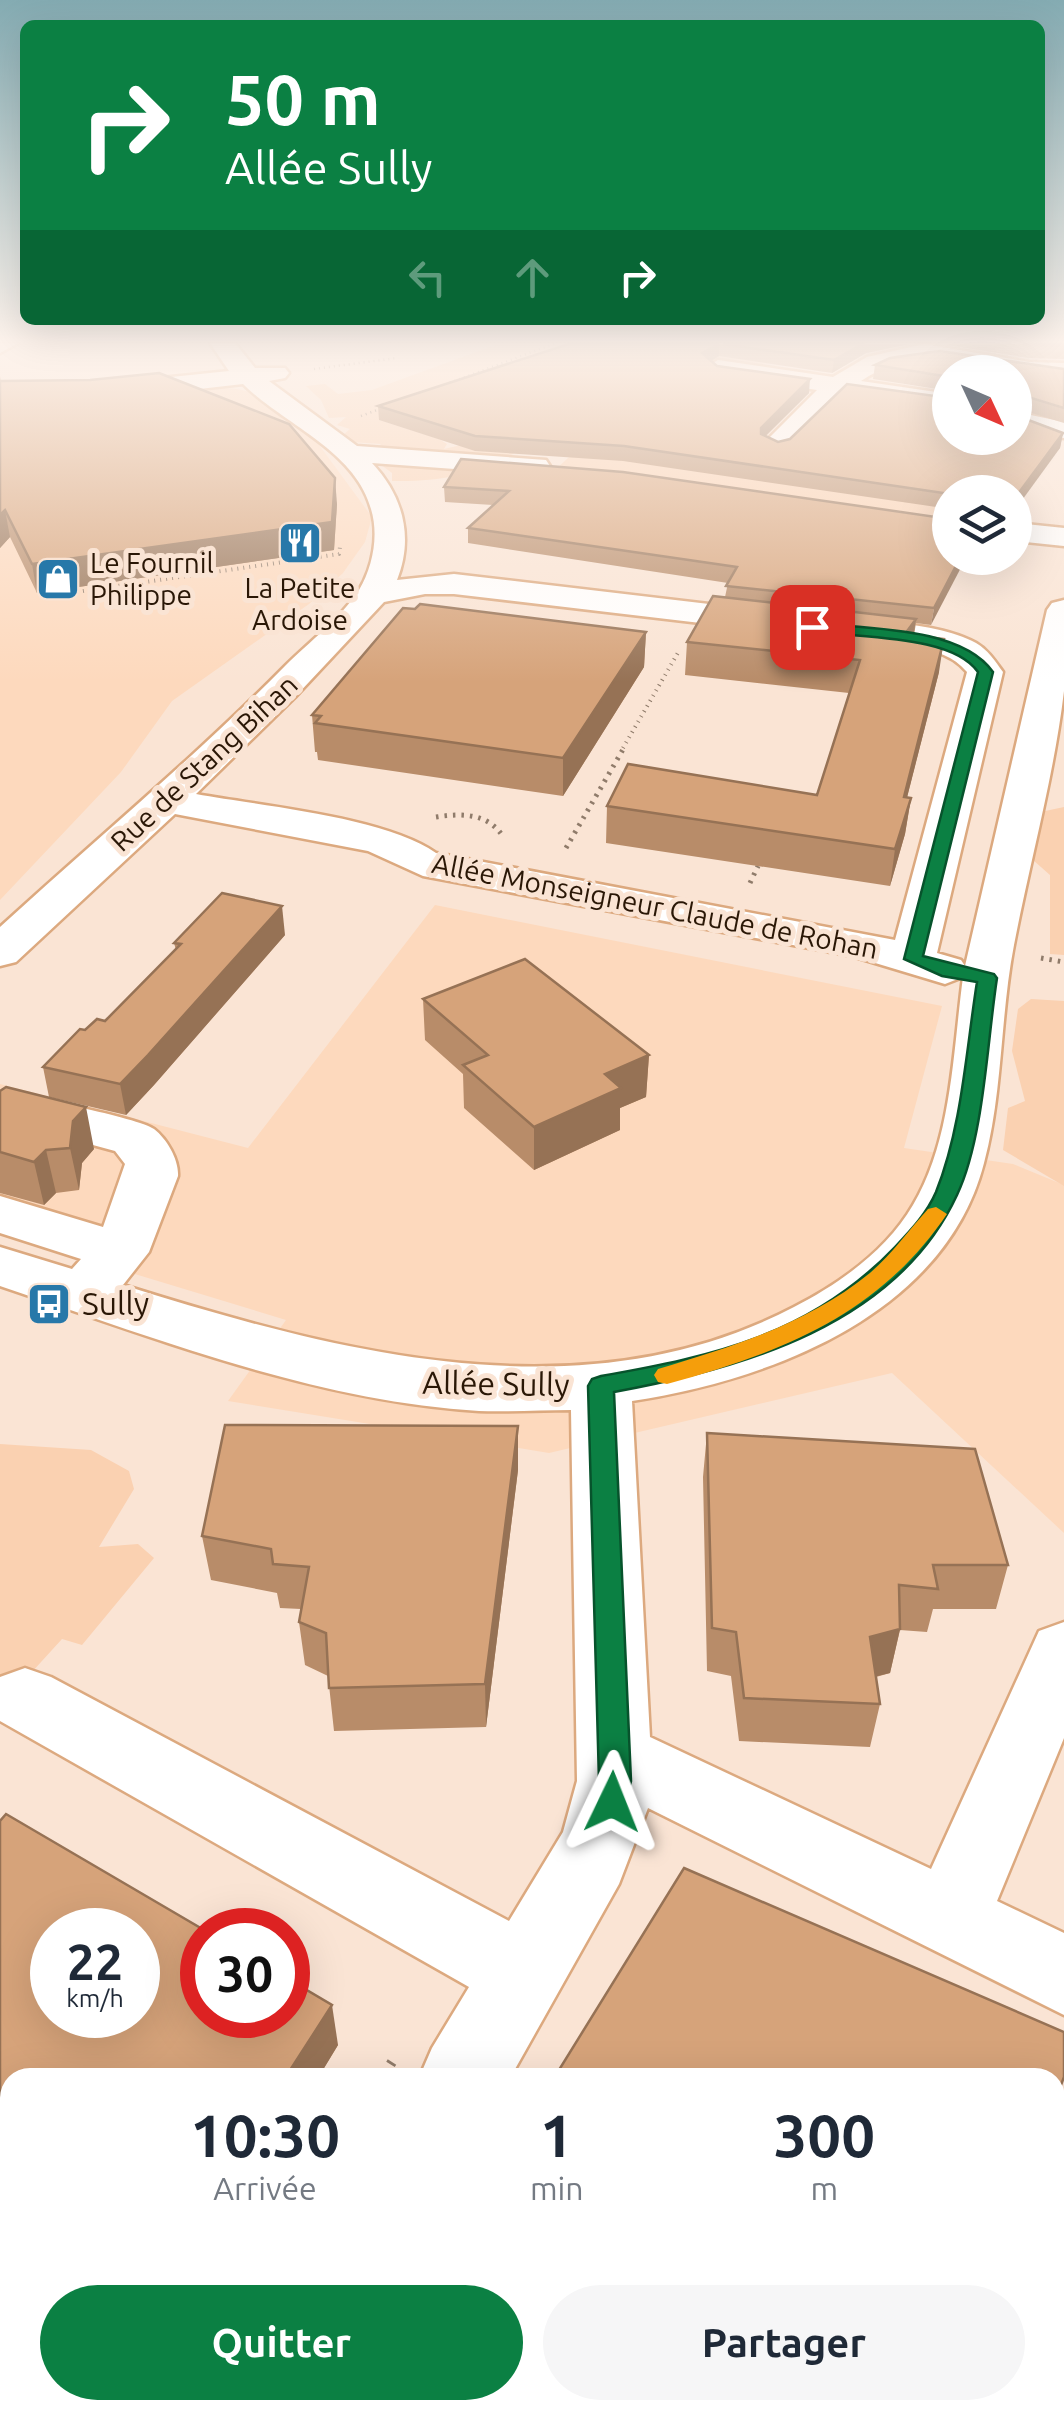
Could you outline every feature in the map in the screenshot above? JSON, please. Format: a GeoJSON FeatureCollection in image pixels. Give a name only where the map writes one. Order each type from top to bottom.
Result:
{"type":"FeatureCollection","features":[{"type":"Feature","properties":{"kind":"street"},"geometry":{"type":"LineString","coordinates":[[348,456],[383,500],[382,564],[428,539]]}},
{"type":"Feature","properties":{"kind":"street"},"geometry":{"type":"LineString","coordinates":[[415,456],[556,467]]}},
{"type":"Feature","properties":{"kind":"street"},"geometry":{"type":"LineString","coordinates":[[1032,534],[1064,537]]}},
{"type":"Feature","properties":{"kind":"street","name":"Allée Monseigneur Claude de Rohan"},"geometry":{"type":"LineString","coordinates":[[382,564],[426,584],[454,584],[948,644],[976,658],[986,672],[913,959]]}},
{"type":"Feature","properties":{"kind":"street","name":"Rue de Stang Bihan"},"geometry":{"type":"LineString","coordinates":[[249,676],[382,564]]}},
{"type":"Feature","properties":{"kind":"street","name":"Rue de Stang Bihan"},"geometry":{"type":"LineString","coordinates":[[0,952],[253,720],[382,564]]}},
{"type":"Feature","properties":{"kind":"street","name":"Allée Sully"},"geometry":{"type":"LineString","coordinates":[[0,1266],[253,1349],[371,1376],[462,1388],[601,1386],[700,1368],[803,1330],[866,1288],[906,1251],[938,1212],[955,1172],[987,978],[1052,652],[1064,610]]}},
{"type":"Feature","properties":{"kind":"street"},"geometry":{"type":"LineString","coordinates":[[71,887],[71,870],[76,860],[173,766],[181,736],[253,720]]}},
{"type":"Feature","properties":{"kind":"street","name":"Rue de Stang Bihan"},"geometry":{"type":"LineString","coordinates":[[0,919],[118,795],[181,736]]}},
{"type":"Feature","properties":{"kind":"street","name":"Allée Monseigneur Claude de Rohan"},"geometry":{"type":"LineString","coordinates":[[165,800],[391,843],[423,862],[860,944],[949,972],[987,978]]}},
{"type":"Feature","properties":{"kind":"street"},"geometry":{"type":"LineString","coordinates":[[0,1110],[24,1110],[134,1139],[152,1163],[152,1176],[121,1252],[82,1293]]}},
{"type":"Feature","properties":{"kind":"street"},"geometry":{"type":"LineString","coordinates":[[0,1214],[121,1252]]}},
{"type":"Feature","properties":{"kind":"street"},"geometry":{"type":"LineString","coordinates":[[432,2060],[524,1973],[591,1858],[607,1822],[614,1763],[601,1386]]}},
{"type":"Feature","properties":{"kind":"street"},"geometry":{"type":"LineString","coordinates":[[950,1918],[1064,1652]]}},
{"type":"Feature","properties":{"kind":"street"},"geometry":{"type":"LineString","coordinates":[[25,1699],[524,1973]]}},
{"type":"Feature","properties":{"kind":"street"},"geometry":{"type":"LineString","coordinates":[[614,1763],[645,1769],[1064,1976]]}},
{"type":"Feature","properties":{"kind":"path"},"geometry":{"type":"LineString","coordinates":[[73,588],[76,592],[339,554],[342,538]]}},
{"type":"Feature","properties":{"kind":"path"},"geometry":{"type":"LineString","coordinates":[[298,560],[348,555]]}},
{"type":"Feature","properties":{"kind":"path"},"geometry":{"type":"LineString","coordinates":[[112,587],[116,594]]}},
{"type":"Feature","properties":{"kind":"path"},"geometry":{"type":"LineString","coordinates":[[560,858],[701,614]]}},
{"type":"Feature","properties":{"kind":"path"},"geometry":{"type":"LineString","coordinates":[[431,818],[482,818],[501,830],[501,847]]}},
{"type":"Feature","properties":{"kind":"path"},"geometry":{"type":"LineString","coordinates":[[747,890],[758,866]]}},
{"type":"Feature","properties":{"kind":"shaded area"},"geometry":{"type":"Polygon","coordinates":[[[0,456],[327,456],[372,517],[365,542],[343,573],[309,604],[172,701],[121,772],[0,900],[0,456]]]}},
{"type":"Feature","properties":{"kind":"shaded area"},"geometry":{"type":"Polygon","coordinates":[[[369,456],[510,456],[466,474],[411,481],[392,481],[392,473],[369,456]]]}},
{"type":"Feature","properties":{"kind":"shaded area"},"geometry":{"type":"Polygon","coordinates":[[[570,456],[655,456],[932,497],[932,533],[555,470],[570,456]]]}},
{"type":"Feature","properties":{"kind":"shaded area"},"geometry":{"type":"Polygon","coordinates":[[[1064,807],[1064,955],[1050,954],[1050,875],[1033,860],[1036,813],[1064,807]]]}},
{"type":"Feature","properties":{"kind":"shaded area"},"geometry":{"type":"Polygon","coordinates":[[[435,905],[942,1006],[904,1148],[1013,1164],[1064,1185],[1064,1533],[892,1373],[549,1453],[228,1401],[286,1320],[0,1233],[0,1084],[248,1148],[435,905]]]}},
{"type":"Feature","properties":{"kind":"shaded area"},"geometry":{"type":"Polygon","coordinates":[[[1031,999],[1064,1001],[1064,1186],[1003,1150],[1008,1108],[1025,1101],[1012,1051],[1018,1009],[1031,999]]]}},
{"type":"Feature","properties":{"kind":"shaded area"},"geometry":{"type":"Polygon","coordinates":[[[0,1444],[91,1450],[129,1471],[134,1489],[99,1547],[138,1544],[154,1558],[82,1645],[62,1639],[0,1707],[0,1444]]]}},
{"type":"Feature","properties":{"kind":"building"},"geometry":{"type":"Polygon","coordinates":[[[0,456],[316,456],[335,478],[332,522],[32,564],[5,510],[0,515],[0,456]]]}},
{"type":"Feature","properties":{"kind":"building"},"geometry":{"type":"Polygon","coordinates":[[[691,456],[1046,456],[1032,475],[932,475],[932,491],[691,456]]]}},
{"type":"Feature","properties":{"kind":"building"},"geometry":{"type":"Polygon","coordinates":[[[461,459],[623,472],[932,516],[932,575],[951,575],[934,608],[726,586],[737,567],[468,528],[509,491],[444,487],[461,459]]]}},
{"type":"Feature","properties":{"kind":"building"},"geometry":{"type":"Polygon","coordinates":[[[713,596],[916,619],[905,634],[944,639],[904,797],[911,798],[895,849],[607,806],[628,764],[817,795],[860,660],[687,642],[713,596]]]}},
{"type":"Feature","properties":{"kind":"building"},"geometry":{"type":"Polygon","coordinates":[[[420,604],[646,632],[563,758],[315,723],[321,716],[312,715],[403,608],[415,609],[420,604]]]}},
{"type":"Feature","properties":{"kind":"building"},"geometry":{"type":"Polygon","coordinates":[[[222,893],[282,906],[120,1084],[43,1067],[80,1029],[85,1030],[97,1019],[105,1021],[181,944],[174,943],[222,893]]]}},
{"type":"Feature","properties":{"kind":"building"},"geometry":{"type":"Polygon","coordinates":[[[525,959],[649,1055],[605,1074],[621,1088],[534,1127],[463,1065],[488,1055],[423,999],[525,959]]]}},
{"type":"Feature","properties":{"kind":"building"},"geometry":{"type":"Polygon","coordinates":[[[6,1087],[86,1107],[73,1121],[70,1148],[46,1150],[34,1162],[0,1152],[0,1091],[6,1087]]]}},
{"type":"Feature","properties":{"kind":"building"},"geometry":{"type":"Polygon","coordinates":[[[225,1425],[518,1426],[485,1684],[329,1688],[326,1633],[299,1622],[309,1567],[273,1564],[271,1549],[202,1536],[225,1425]]]}},
{"type":"Feature","properties":{"kind":"building"},"geometry":{"type":"Polygon","coordinates":[[[707,1433],[975,1449],[1008,1565],[933,1565],[938,1589],[899,1585],[900,1629],[870,1637],[880,1704],[744,1698],[736,1632],[712,1628],[707,1433]]]}},
{"type":"Feature","properties":{"kind":"building"},"geometry":{"type":"Polygon","coordinates":[[[6,1814],[180,1916],[180,2038],[310,2038],[310,1992],[332,2005],[291,2068],[0,2068],[0,1821],[6,1814]]]}},
{"type":"Feature","properties":{"kind":"building"},"geometry":{"type":"Polygon","coordinates":[[[684,1868],[1064,2032],[1064,2068],[560,2068],[684,1868]]]}},
{"type":"Feature","properties":{"kind":"slow traffic"},"geometry":{"type":"LineString","coordinates":[[667,1375],[742,1354],[821,1320],[880,1277],[936,1214]]}},
{"type":"Feature","properties":{"kind":"place","name":"La Petite Ardoise"},"geometry":{"type":"Point","coordinates":[300,543]}},
{"type":"Feature","properties":{"kind":"place","name":"Le Fournil Philippe"},"geometry":{"type":"Point","coordinates":[58,579]}},
{"type":"Feature","properties":{"kind":"place","name":"Sully"},"geometry":{"type":"Point","coordinates":[49,1304]}},
{"type":"Feature","properties":{"kind":"route"},"geometry":{"type":"LineString","coordinates":[[612,1802],[615,1781],[601,1386],[700,1368],[821,1320],[880,1277],[925,1229],[946,1195],[961,1148],[987,978],[949,972],[913,959],[986,672],[976,658],[948,644],[812,627]]}}]}
